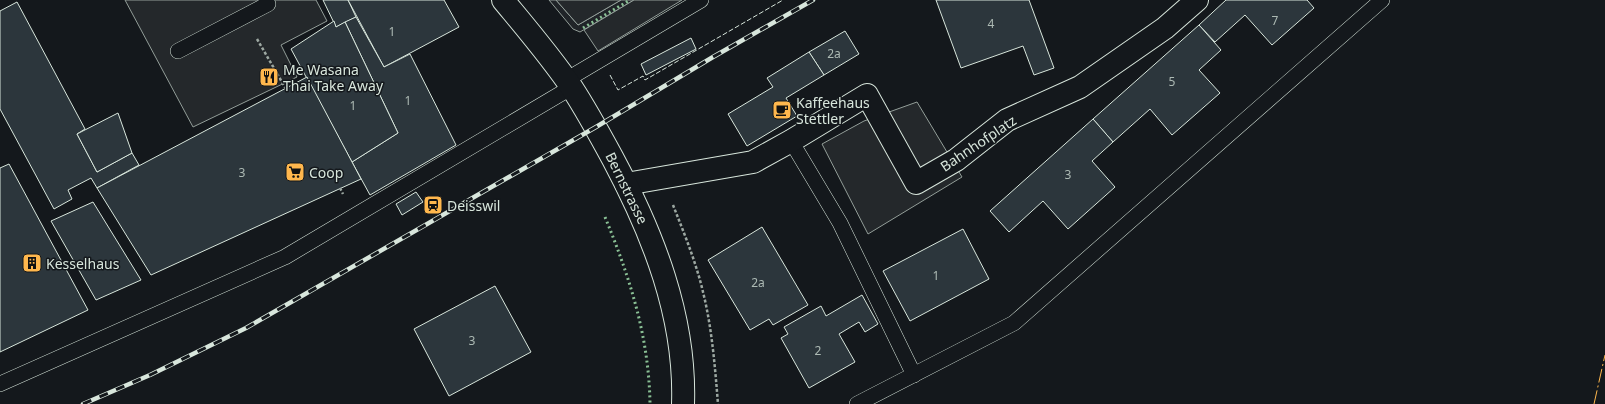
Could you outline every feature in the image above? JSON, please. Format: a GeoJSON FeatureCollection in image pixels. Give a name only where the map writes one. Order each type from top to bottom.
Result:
{"type":"FeatureCollection","features":[{"type":"Feature","properties":{"kind":"street","name":"Bernstrasse"},"geometry":{"type":"LineString","coordinates":[[503,0],[541,46],[569,84],[596,127],[640,212],[652,240],[673,311],[681,362],[682,404]]}},
{"type":"Feature","properties":{"kind":"street","name":"Bahnhofplatz"},"geometry":{"type":"LineString","coordinates":[[626,184],[753,162],[867,95],[916,183],[956,160],[1007,120],[1080,87],[1164,28],[1197,0]]}},
{"type":"Feature","properties":{"kind":"lane"},"geometry":{"type":"LineString","coordinates":[[178,51],[268,4],[266,0]]}},
{"type":"Feature","properties":{"kind":"lane"},"geometry":{"type":"LineString","coordinates":[[0,384],[285,257],[569,84],[701,0]]}},
{"type":"Feature","properties":{"kind":"lane"},"geometry":{"type":"LineString","coordinates":[[857,404],[1014,323],[1382,0]]}},
{"type":"Feature","properties":{"kind":"lane"},"geometry":{"type":"LineString","coordinates":[[791,141],[840,223],[914,375]]}},
{"type":"Feature","properties":{"kind":"path"},"geometry":{"type":"LineString","coordinates":[[243,17],[286,89]]}},
{"type":"Feature","properties":{"kind":"shaded area"},"geometry":{"type":"Polygon","coordinates":[[[125,0],[316,0],[327,21],[281,45],[297,77],[193,127],[125,0]]]}},
{"type":"Feature","properties":{"kind":"shaded area"},"geometry":{"type":"Polygon","coordinates":[[[549,0],[556,0],[578,25],[621,0],[634,0],[580,32],[573,29],[549,0]]]}},
{"type":"Feature","properties":{"kind":"shaded area"},"geometry":{"type":"Polygon","coordinates":[[[556,0],[621,0],[578,25],[556,0]]]}},
{"type":"Feature","properties":{"kind":"shaded area"},"geometry":{"type":"Polygon","coordinates":[[[634,0],[682,0],[598,51],[584,30],[634,0]]]}},
{"type":"Feature","properties":{"kind":"shaded area"},"geometry":{"type":"Polygon","coordinates":[[[917,102],[962,177],[868,234],[822,144],[864,121],[917,102]]]}},
{"type":"Feature","properties":{"kind":"building"},"geometry":{"type":"Polygon","coordinates":[[[323,0],[348,0],[356,17],[336,27],[323,0]]]}},
{"type":"Feature","properties":{"kind":"building"},"geometry":{"type":"Polygon","coordinates":[[[348,0],[444,0],[459,27],[384,67],[348,0]]]}},
{"type":"Feature","properties":{"kind":"building"},"geometry":{"type":"Polygon","coordinates":[[[936,0],[1029,0],[1054,68],[1034,75],[1023,46],[961,68],[936,0]]]}},
{"type":"Feature","properties":{"kind":"building"},"geometry":{"type":"Polygon","coordinates":[[[1226,0],[1307,0],[1314,8],[1272,45],[1245,15],[1215,42],[1199,25],[1226,0]]]}},
{"type":"Feature","properties":{"kind":"building"},"geometry":{"type":"Polygon","coordinates":[[[17,2],[85,129],[77,134],[97,172],[132,153],[139,165],[97,188],[91,178],[68,190],[72,199],[54,209],[0,109],[0,11],[17,2]]]}},
{"type":"Feature","properties":{"kind":"building"},"geometry":{"type":"Polygon","coordinates":[[[356,17],[384,67],[410,54],[456,145],[370,195],[352,162],[398,133],[345,22],[356,17]]]}},
{"type":"Feature","properties":{"kind":"building"},"geometry":{"type":"Polygon","coordinates":[[[334,21],[336,27],[345,22],[398,133],[352,162],[291,49],[334,21]]]}},
{"type":"Feature","properties":{"kind":"building"},"geometry":{"type":"Polygon","coordinates":[[[1199,25],[1221,50],[1199,70],[1220,93],[1172,135],[1150,109],[1113,142],[1093,119],[1199,25]]]}},
{"type":"Feature","properties":{"kind":"building"},"geometry":{"type":"Polygon","coordinates":[[[845,31],[859,54],[824,75],[809,52],[845,31]]]}},
{"type":"Feature","properties":{"kind":"building"},"geometry":{"type":"Polygon","coordinates":[[[691,38],[696,49],[646,75],[641,64],[691,38]]]}},
{"type":"Feature","properties":{"kind":"building"},"geometry":{"type":"Polygon","coordinates":[[[809,52],[824,75],[786,98],[797,116],[747,146],[728,114],[773,87],[767,78],[809,52]]]}},
{"type":"Feature","properties":{"kind":"building"},"geometry":{"type":"Polygon","coordinates":[[[307,77],[361,179],[151,275],[97,188],[307,77]]]}},
{"type":"Feature","properties":{"kind":"building"},"geometry":{"type":"Polygon","coordinates":[[[118,113],[132,153],[97,172],[77,134],[118,113]]]}},
{"type":"Feature","properties":{"kind":"building"},"geometry":{"type":"Polygon","coordinates":[[[1093,119],[1113,142],[1092,161],[1115,187],[1068,229],[1043,201],[1009,232],[990,211],[1093,119]]]}},
{"type":"Feature","properties":{"kind":"building","name":"Kesselhaus"},"geometry":{"type":"Polygon","coordinates":[[[9,164],[88,310],[0,352],[0,168],[9,164]]]}},
{"type":"Feature","properties":{"kind":"building"},"geometry":{"type":"Polygon","coordinates":[[[416,192],[423,202],[402,215],[396,204],[416,192]]]}},
{"type":"Feature","properties":{"kind":"building"},"geometry":{"type":"Polygon","coordinates":[[[93,202],[141,280],[96,300],[51,221],[93,202]]]}},
{"type":"Feature","properties":{"kind":"building"},"geometry":{"type":"Polygon","coordinates":[[[762,227],[808,305],[773,325],[769,319],[750,330],[708,260],[762,227]]]}},
{"type":"Feature","properties":{"kind":"building"},"geometry":{"type":"Polygon","coordinates":[[[963,229],[989,279],[910,321],[883,271],[963,229]]]}},
{"type":"Feature","properties":{"kind":"building"},"geometry":{"type":"Polygon","coordinates":[[[495,286],[531,352],[449,396],[414,329],[495,286]]]}},
{"type":"Feature","properties":{"kind":"building"},"geometry":{"type":"Polygon","coordinates":[[[862,295],[878,324],[865,332],[859,322],[839,334],[855,362],[809,388],[781,338],[788,334],[784,327],[821,306],[826,316],[862,295]]]}},
{"type":"Feature","properties":{"kind":"railway"},"geometry":{"type":"LineString","coordinates":[[83,404],[150,375],[246,328],[596,127],[713,57],[813,0]]}},
{"type":"Feature","properties":{"kind":"hedge"},"geometry":{"type":"LineString","coordinates":[[583,28],[630,0]]}},
{"type":"Feature","properties":{"kind":"hedge"},"geometry":{"type":"LineString","coordinates":[[605,217],[630,285],[642,331],[649,379],[650,404]]}},
{"type":"Feature","properties":{"kind":"fence"},"geometry":{"type":"LineString","coordinates":[[610,75],[618,90],[643,76],[645,80],[783,0]]}},
{"type":"Feature","properties":{"kind":"power"},"geometry":{"type":"LineString","coordinates":[[1594,404],[1605,355]]}},
{"type":"Feature","properties":{"kind":"place","name":"Me Wasana Thai Take Away"},"geometry":{"type":"Point","coordinates":[269,77]}},
{"type":"Feature","properties":{"kind":"place","name":"Kaffeehaus Stettler"},"geometry":{"type":"Point","coordinates":[782,110]}},
{"type":"Feature","properties":{"kind":"place","name":"Coop"},"geometry":{"type":"Point","coordinates":[295,172]}},
{"type":"Feature","properties":{"kind":"place","name":"Deisswil"},"geometry":{"type":"Point","coordinates":[433,205]}},
{"type":"Feature","properties":{"kind":"place","name":"Kesselhaus"},"geometry":{"type":"Point","coordinates":[32,263]}}]}
